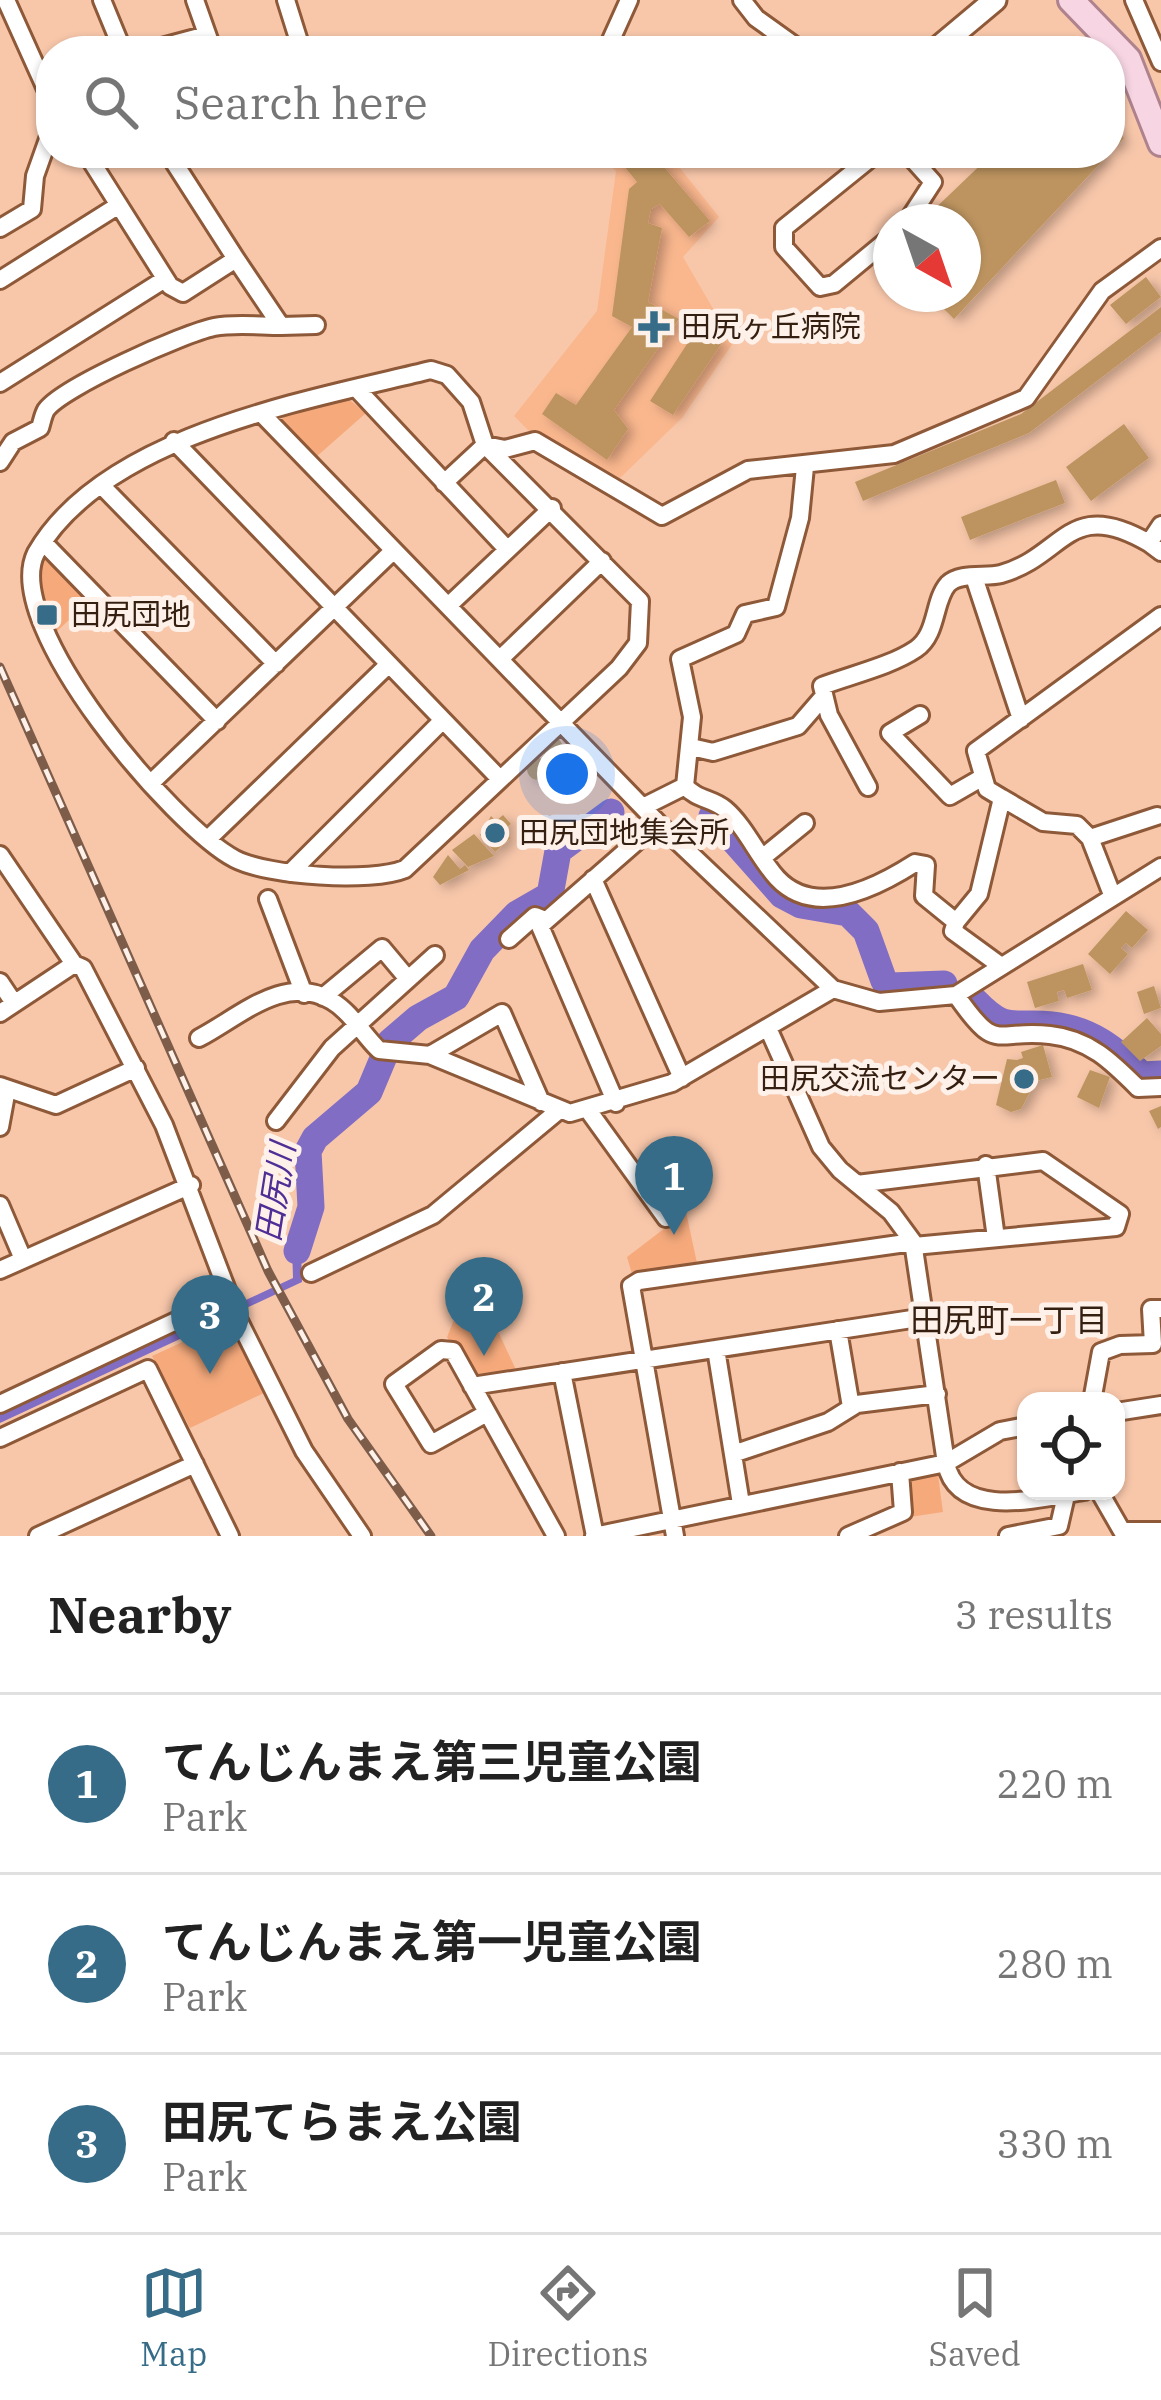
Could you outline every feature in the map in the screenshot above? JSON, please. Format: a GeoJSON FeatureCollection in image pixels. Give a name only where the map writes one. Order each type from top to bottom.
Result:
{"type":"FeatureCollection","features":[{"type":"Feature","properties":{"kind":"main road"},"geometry":{"type":"LineString","coordinates":[[1071,0],[1106,36]]}},
{"type":"Feature","properties":{"kind":"main road"},"geometry":{"type":"LineString","coordinates":[[1125,56],[1161,143]]}},
{"type":"Feature","properties":{"kind":"street"},"geometry":{"type":"LineString","coordinates":[[6,0],[36,67]]}},
{"type":"Feature","properties":{"kind":"street"},"geometry":{"type":"LineString","coordinates":[[102,0],[117,36]]}},
{"type":"Feature","properties":{"kind":"street"},"geometry":{"type":"LineString","coordinates":[[194,0],[207,36]]}},
{"type":"Feature","properties":{"kind":"street"},"geometry":{"type":"LineString","coordinates":[[286,0],[297,36]]}},
{"type":"Feature","properties":{"kind":"street"},"geometry":{"type":"LineString","coordinates":[[612,36],[629,0]]}},
{"type":"Feature","properties":{"kind":"street"},"geometry":{"type":"LineString","coordinates":[[742,0],[756,18],[781,36]]}},
{"type":"Feature","properties":{"kind":"street"},"geometry":{"type":"LineString","coordinates":[[952,36],[995,0]]}},
{"type":"Feature","properties":{"kind":"street"},"geometry":{"type":"LineString","coordinates":[[1134,0],[1161,62]]}},
{"type":"Feature","properties":{"kind":"street"},"geometry":{"type":"LineString","coordinates":[[2,223],[32,208],[38,168]]}},
{"type":"Feature","properties":{"kind":"street"},"geometry":{"type":"LineString","coordinates":[[95,168],[165,279],[183,293],[236,259]]}},
{"type":"Feature","properties":{"kind":"street"},"geometry":{"type":"LineString","coordinates":[[178,168],[281,326]]}},
{"type":"Feature","properties":{"kind":"street"},"geometry":{"type":"LineString","coordinates":[[858,168],[784,228],[784,247],[820,287],[834,284],[873,252]]}},
{"type":"Feature","properties":{"kind":"street"},"geometry":{"type":"LineString","coordinates":[[919,204],[933,182],[920,168]]}},
{"type":"Feature","properties":{"kind":"street"},"geometry":{"type":"LineString","coordinates":[[0,280],[118,205]]}},
{"type":"Feature","properties":{"kind":"street"},"geometry":{"type":"LineString","coordinates":[[485,446],[505,449],[539,443],[662,516],[748,470],[894,454],[1026,398],[1102,291],[1161,248]]}},
{"type":"Feature","properties":{"kind":"street"},"geometry":{"type":"LineString","coordinates":[[0,383],[165,279]]}},
{"type":"Feature","properties":{"kind":"street"},"geometry":{"type":"LineString","coordinates":[[0,462],[13,442],[40,428],[47,407],[126,359],[149,356],[173,340],[214,327],[316,325]]}},
{"type":"Feature","properties":{"kind":"street"},"geometry":{"type":"LineString","coordinates":[[431,370],[447,375],[476,410],[485,446],[640,601],[638,643],[619,668],[401,871],[290,873],[246,864],[208,839],[93,718],[55,662],[29,580],[44,543],[102,486],[174,441],[263,415],[431,370]]}},
{"type":"Feature","properties":{"kind":"street"},"geometry":{"type":"LineString","coordinates":[[356,388],[507,549]]}},
{"type":"Feature","properties":{"kind":"street"},"geometry":{"type":"LineString","coordinates":[[263,415],[658,823],[833,989],[879,1001],[956,995],[1161,867]]}},
{"type":"Feature","properties":{"kind":"street"},"geometry":{"type":"LineString","coordinates":[[174,441],[499,777]]}},
{"type":"Feature","properties":{"kind":"street"},"geometry":{"type":"LineString","coordinates":[[444,483],[485,446]]}},
{"type":"Feature","properties":{"kind":"street"},"geometry":{"type":"LineString","coordinates":[[805,467],[800,518],[776,608],[745,614],[736,634],[680,658],[689,688],[692,747],[685,786],[694,797],[726,810],[762,858],[799,895],[829,899],[884,882],[915,863],[926,865],[924,896],[956,922]]}},
{"type":"Feature","properties":{"kind":"street"},"geometry":{"type":"LineString","coordinates":[[102,486],[276,664]]}},
{"type":"Feature","properties":{"kind":"street"},"geometry":{"type":"LineString","coordinates":[[448,606],[552,508]]}},
{"type":"Feature","properties":{"kind":"street"},"geometry":{"type":"LineString","coordinates":[[868,787],[829,715],[822,686],[918,648],[932,628],[945,586],[955,578],[1017,568],[1079,528],[1119,525],[1155,548],[1161,525]]}},
{"type":"Feature","properties":{"kind":"street"},"geometry":{"type":"LineString","coordinates":[[44,543],[217,721]]}},
{"type":"Feature","properties":{"kind":"street"},"geometry":{"type":"LineString","coordinates":[[152,782],[393,551]]}},
{"type":"Feature","properties":{"kind":"street"},"geometry":{"type":"LineString","coordinates":[[500,659],[602,561]]}},
{"type":"Feature","properties":{"kind":"street"},"geometry":{"type":"LineString","coordinates":[[974,577],[1021,719]]}},
{"type":"Feature","properties":{"kind":"street"},"geometry":{"type":"LineString","coordinates":[[1112,897],[1090,838],[1077,825],[1043,822],[987,789],[976,751],[1161,616]]}},
{"type":"Feature","properties":{"kind":"street"},"geometry":{"type":"LineString","coordinates":[[208,839],[389,664]]}},
{"type":"Feature","properties":{"kind":"street"},"geometry":{"type":"LineString","coordinates":[[692,747],[713,752],[799,726],[824,696]]}},
{"type":"Feature","properties":{"kind":"street"},"geometry":{"type":"LineString","coordinates":[[920,716],[890,733],[950,796],[983,777]]}},
{"type":"Feature","properties":{"kind":"street"},"geometry":{"type":"LineString","coordinates":[[290,873],[443,720]]}},
{"type":"Feature","properties":{"kind":"street"},"geometry":{"type":"LineString","coordinates":[[643,806],[685,786]]}},
{"type":"Feature","properties":{"kind":"street"},"geometry":{"type":"LineString","coordinates":[[1001,966],[953,931],[979,894],[1002,798]]}},
{"type":"Feature","properties":{"kind":"street"},"geometry":{"type":"LineString","coordinates":[[1090,838],[1157,816]]}},
{"type":"Feature","properties":{"kind":"street"},"geometry":{"type":"LineString","coordinates":[[616,1103],[540,926],[658,823]]}},
{"type":"Feature","properties":{"kind":"street"},"geometry":{"type":"LineString","coordinates":[[762,858],[805,823]]}},
{"type":"Feature","properties":{"kind":"street"},"geometry":{"type":"LineString","coordinates":[[0,855],[74,964],[83,968],[191,1186],[231,1304],[304,1451],[362,1536]]}},
{"type":"Feature","properties":{"kind":"street"},"geometry":{"type":"LineString","coordinates":[[593,879],[682,1078]]}},
{"type":"Feature","properties":{"kind":"street"},"geometry":{"type":"LineString","coordinates":[[268,899],[314,995],[357,1024],[385,1051],[430,1055],[549,1107],[588,1109],[616,1103],[682,1078],[833,989]]}},
{"type":"Feature","properties":{"kind":"street"},"geometry":{"type":"LineString","coordinates":[[509,939],[535,916],[546,920]]}},
{"type":"Feature","properties":{"kind":"street"},"geometry":{"type":"LineString","coordinates":[[199,1038],[261,999],[314,995],[382,948],[408,979]]}},
{"type":"Feature","properties":{"kind":"street"},"geometry":{"type":"LineString","coordinates":[[276,1121],[357,1024],[435,955]]}},
{"type":"Feature","properties":{"kind":"street"},"geometry":{"type":"LineString","coordinates":[[0,982],[7,1008],[74,964]]}},
{"type":"Feature","properties":{"kind":"street"},"geometry":{"type":"LineString","coordinates":[[956,995],[976,1023],[998,1038],[1050,1035],[1091,1047],[1138,1088],[1161,1087]]}},
{"type":"Feature","properties":{"kind":"street"},"geometry":{"type":"LineString","coordinates":[[430,1055],[502,1013],[549,1107]]}},
{"type":"Feature","properties":{"kind":"street"},"geometry":{"type":"LineString","coordinates":[[768,1028],[821,1147],[891,1212],[914,1244],[946,1463],[956,1490],[964,1496],[1027,1500]]}},
{"type":"Feature","properties":{"kind":"street"},"geometry":{"type":"LineString","coordinates":[[0,1127],[3,1088],[56,1105],[136,1068]]}},
{"type":"Feature","properties":{"kind":"street"},"geometry":{"type":"LineString","coordinates":[[311,1273],[434,1215],[549,1107]]}},
{"type":"Feature","properties":{"kind":"street"},"geometry":{"type":"LineString","coordinates":[[588,1109],[666,1218]]}},
{"type":"Feature","properties":{"kind":"street"},"geometry":{"type":"LineString","coordinates":[[672,1528],[630,1296],[639,1281],[914,1244],[1116,1227],[1120,1214],[1046,1162],[857,1184]]}},
{"type":"Feature","properties":{"kind":"street"},"geometry":{"type":"LineString","coordinates":[[986,1166],[996,1238]]}},
{"type":"Feature","properties":{"kind":"street"},"geometry":{"type":"LineString","coordinates":[[0,1270],[191,1186]]}},
{"type":"Feature","properties":{"kind":"street"},"geometry":{"type":"LineString","coordinates":[[0,1205],[23,1259]]}},
{"type":"Feature","properties":{"kind":"street"},"geometry":{"type":"LineString","coordinates":[[0,1404],[231,1304]]}},
{"type":"Feature","properties":{"kind":"street"},"geometry":{"type":"LineString","coordinates":[[1094,1392],[1101,1352],[1120,1345],[1157,1344],[1151,1309],[1161,1309]]}},
{"type":"Feature","properties":{"kind":"street"},"geometry":{"type":"LineString","coordinates":[[472,1386],[925,1317]]}},
{"type":"Feature","properties":{"kind":"street"},"geometry":{"type":"LineString","coordinates":[[838,1330],[851,1407]]}},
{"type":"Feature","properties":{"kind":"street"},"geometry":{"type":"LineString","coordinates":[[488,1413],[431,1444],[394,1384],[446,1348],[454,1351],[556,1536]]}},
{"type":"Feature","properties":{"kind":"street"},"geometry":{"type":"LineString","coordinates":[[716,1348],[741,1504]]}},
{"type":"Feature","properties":{"kind":"street"},"geometry":{"type":"LineString","coordinates":[[0,1438],[148,1369],[230,1536]]}},
{"type":"Feature","properties":{"kind":"street"},"geometry":{"type":"LineString","coordinates":[[562,1372],[595,1536],[672,1528],[741,1504],[946,1463],[1000,1430],[1017,1427]]}},
{"type":"Feature","properties":{"kind":"street"},"geometry":{"type":"LineString","coordinates":[[733,1454],[828,1421],[851,1407],[937,1394]]}},
{"type":"Feature","properties":{"kind":"street"},"geometry":{"type":"LineString","coordinates":[[1125,1411],[1161,1406]]}},
{"type":"Feature","properties":{"kind":"street"},"geometry":{"type":"LineString","coordinates":[[38,1536],[194,1464]]}},
{"type":"Feature","properties":{"kind":"street"},"geometry":{"type":"LineString","coordinates":[[848,1536],[903,1512],[900,1472]]}},
{"type":"Feature","properties":{"kind":"street"},"geometry":{"type":"LineString","coordinates":[[1008,1536],[1059,1526],[1070,1500]]}},
{"type":"Feature","properties":{"kind":"street"},"geometry":{"type":"LineString","coordinates":[[1104,1500],[1122,1531],[1161,1531]]}},
{"type":"Feature","properties":{"kind":"shaded area","name":"田尻ヶ丘病院"},"geometry":{"type":"Polygon","coordinates":[[[613,168],[680,168],[719,217],[683,257],[733,343],[682,418],[620,478],[531,433],[514,416],[597,311],[616,171],[613,168]]]}},
{"type":"Feature","properties":{"kind":"shaded area"},"geometry":{"type":"Polygon","coordinates":[[[346,397],[366,413],[315,458],[281,422],[285,414],[346,397]]]}},
{"type":"Feature","properties":{"kind":"shaded area"},"geometry":{"type":"Polygon","coordinates":[[[41,557],[49,557],[91,599],[52,636],[40,590],[41,557]]]}},
{"type":"Feature","properties":{"kind":"shaded area"},"geometry":{"type":"Polygon","coordinates":[[[686,1212],[697,1263],[632,1274],[627,1257],[686,1212]]]}},
{"type":"Feature","properties":{"kind":"shaded area"},"geometry":{"type":"Polygon","coordinates":[[[301,1217],[310,1220],[301,1249],[302,1282],[0,1423],[0,1415],[293,1278],[292,1246],[301,1217]]]}},
{"type":"Feature","properties":{"kind":"shaded area"},"geometry":{"type":"Polygon","coordinates":[[[462,1300],[495,1325],[518,1374],[474,1383],[447,1337],[462,1300]]]}},
{"type":"Feature","properties":{"kind":"shaded area"},"geometry":{"type":"Polygon","coordinates":[[[233,1319],[266,1392],[190,1428],[152,1356],[233,1319]]]}},
{"type":"Feature","properties":{"kind":"shaded area"},"geometry":{"type":"Polygon","coordinates":[[[938,1475],[943,1512],[910,1517],[910,1481],[938,1475]]]}},
{"type":"Feature","properties":{"kind":"building"},"geometry":{"type":"Polygon","coordinates":[[[626,168],[665,168],[710,221],[689,237],[660,204],[651,209],[648,223],[662,228],[648,302],[679,319],[614,410],[628,429],[607,460],[542,414],[556,393],[576,405],[632,327],[612,316],[629,189],[637,182],[626,168]]]}},
{"type":"Feature","properties":{"kind":"building"},"geometry":{"type":"Polygon","coordinates":[[[977,168],[1096,168],[981,290],[981,204],[940,204],[977,168]]]}},
{"type":"Feature","properties":{"kind":"building"},"geometry":{"type":"Polygon","coordinates":[[[1146,277],[1161,297],[1126,324],[1110,305],[1146,277]]]}},
{"type":"Feature","properties":{"kind":"building"},"geometry":{"type":"Polygon","coordinates":[[[1161,307],[1161,332],[1029,433],[863,501],[855,482],[1021,414],[1161,307]]]}},
{"type":"Feature","properties":{"kind":"building"},"geometry":{"type":"Polygon","coordinates":[[[698,327],[722,343],[673,415],[650,401],[698,327]]]}},
{"type":"Feature","properties":{"kind":"building"},"geometry":{"type":"Polygon","coordinates":[[[1124,424],[1149,458],[1091,501],[1066,467],[1124,424]]]}},
{"type":"Feature","properties":{"kind":"building"},"geometry":{"type":"Polygon","coordinates":[[[1056,480],[1065,503],[970,540],[961,517],[1056,480]]]}},
{"type":"Feature","properties":{"kind":"building"},"geometry":{"type":"Polygon","coordinates":[[[559,739],[576,765],[565,776],[541,750],[559,739]]]}},
{"type":"Feature","properties":{"kind":"building"},"geometry":{"type":"Polygon","coordinates":[[[538,758],[549,769],[538,780],[527,769],[538,758]]]}},
{"type":"Feature","properties":{"kind":"building","name":"田尻団地集会所"},"geometry":{"type":"Polygon","coordinates":[[[503,815],[511,824],[504,830],[511,838],[495,852],[480,835],[491,816],[496,821],[503,815]]]}},
{"type":"Feature","properties":{"kind":"building"},"geometry":{"type":"Polygon","coordinates":[[[474,834],[494,856],[468,867],[452,850],[474,834]]]}},
{"type":"Feature","properties":{"kind":"building"},"geometry":{"type":"Polygon","coordinates":[[[448,855],[460,869],[465,865],[469,870],[440,885],[433,877],[448,855]]]}},
{"type":"Feature","properties":{"kind":"building"},"geometry":{"type":"Polygon","coordinates":[[[1126,911],[1148,930],[1132,948],[1126,943],[1121,948],[1128,954],[1110,974],[1088,954],[1126,911]]]}},
{"type":"Feature","properties":{"kind":"building"},"geometry":{"type":"Polygon","coordinates":[[[1083,964],[1092,990],[1067,998],[1064,990],[1057,992],[1059,1001],[1035,1008],[1027,982],[1083,964]]]}},
{"type":"Feature","properties":{"kind":"building"},"geometry":{"type":"Polygon","coordinates":[[[1154,986],[1161,1008],[1144,1014],[1137,992],[1154,986]]]}},
{"type":"Feature","properties":{"kind":"building"},"geometry":{"type":"Polygon","coordinates":[[[1147,1018],[1161,1034],[1161,1046],[1140,1061],[1121,1042],[1147,1018]]]}},
{"type":"Feature","properties":{"kind":"building","name":"田尻交流センター"},"geometry":{"type":"Polygon","coordinates":[[[1043,1045],[1052,1077],[1036,1081],[1021,1109],[1011,1112],[996,1105],[1007,1059],[1023,1058],[1021,1052],[1043,1045]]]}},
{"type":"Feature","properties":{"kind":"building"},"geometry":{"type":"Polygon","coordinates":[[[1090,1070],[1110,1077],[1099,1108],[1077,1097],[1090,1070]]]}},
{"type":"Feature","properties":{"kind":"building"},"geometry":{"type":"Polygon","coordinates":[[[1161,1106],[1161,1127],[1158,1129],[1149,1111],[1161,1106]]]}},
{"type":"Feature","properties":{"kind":"waterway","name":"田尻川"},"geometry":{"type":"LineString","coordinates":[[297,1251],[311,1207],[308,1151],[315,1138],[369,1092],[390,1042],[418,1018],[456,997],[482,950],[517,914],[550,895],[558,851],[611,812]]}},
{"type":"Feature","properties":{"kind":"waterway","name":"田尻川"},"geometry":{"type":"LineString","coordinates":[[712,816],[782,895],[801,905],[848,913],[866,931],[884,981],[891,986],[944,984]]}},
{"type":"Feature","properties":{"kind":"waterway","name":"田尻川"},"geometry":{"type":"LineString","coordinates":[[975,1001],[1003,1022],[1079,1031],[1112,1049],[1142,1075],[1161,1074]]}},
{"type":"Feature","properties":{"kind":"railway"},"geometry":{"type":"LineString","coordinates":[[0,667],[268,1271],[348,1419],[431,1536]]}},
{"type":"Feature","properties":{"kind":"place","name":"田尻ヶ丘病院"},"geometry":{"type":"Point","coordinates":[654,327]}},
{"type":"Feature","properties":{"kind":"place","name":"田尻団地"},"geometry":{"type":"Point","coordinates":[47,615]}},
{"type":"Feature","properties":{"kind":"place","name":"田尻団地集会所"},"geometry":{"type":"Point","coordinates":[495,833]}},
{"type":"Feature","properties":{"kind":"place","name":"田尻交流センター"},"geometry":{"type":"Point","coordinates":[1024,1079]}},
{"type":"Feature","properties":{"kind":"place","name":"てんじんまえ第三児童公園"},"geometry":{"type":"Point","coordinates":[674,1235]}},
{"type":"Feature","properties":{"kind":"place","name":"てんじんまえ第一児童公園"},"geometry":{"type":"Point","coordinates":[484,1356]}},
{"type":"Feature","properties":{"kind":"place","name":"田尻てらまえ公園"},"geometry":{"type":"Point","coordinates":[210,1374]}},
{"type":"Feature","properties":{"kind":"district","name":"田尻町一丁目"},"geometry":{"type":"Point","coordinates":[1009,1320]}}]}
